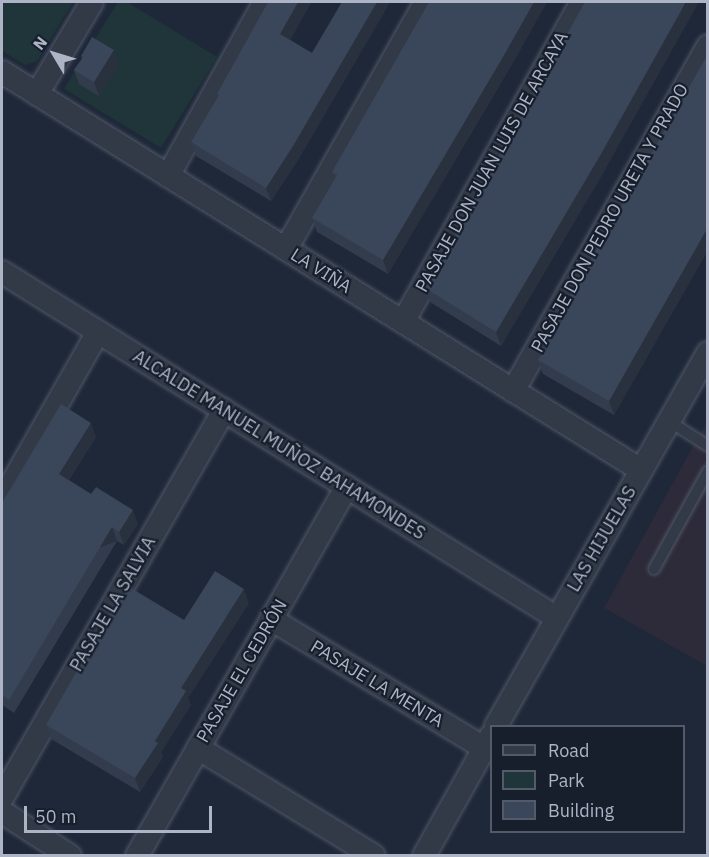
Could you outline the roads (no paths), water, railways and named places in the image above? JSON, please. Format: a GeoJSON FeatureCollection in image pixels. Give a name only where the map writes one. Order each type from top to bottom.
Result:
{"type":"FeatureCollection","features":[{"type":"Feature","properties":{"kind":"street"},"geometry":{"type":"LineString","coordinates":[[37,94],[92,2]]}},
{"type":"Feature","properties":{"kind":"street"},"geometry":{"type":"LineString","coordinates":[[168,176],[265,2]]}},
{"type":"Feature","properties":{"kind":"street"},"geometry":{"type":"LineString","coordinates":[[286,249],[426,2]]}},
{"type":"Feature","properties":{"kind":"street","name":"PASAJE DON JUAN LUIS DE ARCAYA"},"geometry":{"type":"LineString","coordinates":[[403,322],[582,2]]}},
{"type":"Feature","properties":{"kind":"street","name":"PASAJE DON PEDRO URETA Y PRADO"},"geometry":{"type":"LineString","coordinates":[[513,391],[708,46]]}},
{"type":"Feature","properties":{"kind":"street","name":"LA VIÑA"},"geometry":{"type":"LineString","coordinates":[[2,72],[641,470]]}},
{"type":"Feature","properties":{"kind":"street","name":"ALCALDE MANUEL MUÑOZ BAHAMONDES"},"geometry":{"type":"LineString","coordinates":[[2,272],[557,618]]}},
{"type":"Feature","properties":{"kind":"street"},"geometry":{"type":"LineString","coordinates":[[2,501],[98,332]]}},
{"type":"Feature","properties":{"kind":"street","name":"LAS HIJUELAS"},"geometry":{"type":"LineString","coordinates":[[497,725],[707,355]]}},
{"type":"Feature","properties":{"kind":"street","name":"PASAJE LA SALVIA"},"geometry":{"type":"LineString","coordinates":[[2,798],[224,410]]}},
{"type":"Feature","properties":{"kind":"street","name":"PASAJE EL CEDRÓN"},"geometry":{"type":"LineString","coordinates":[[137,855],[347,486]]}},
{"type":"Feature","properties":{"kind":"street","name":"PASAJE LA MENTA"},"geometry":{"type":"LineString","coordinates":[[271,619],[488,742]]}},
{"type":"Feature","properties":{"kind":"street"},"geometry":{"type":"LineString","coordinates":[[424,855],[488,742]]}},
{"type":"Feature","properties":{"kind":"street"},"geometry":{"type":"LineString","coordinates":[[198,748],[374,855]]}},
{"type":"Feature","properties":{"kind":"street"},"geometry":{"type":"LineString","coordinates":[[2,812],[70,855]]}},
{"type":"Feature","properties":{"kind":"lane"},"geometry":{"type":"LineString","coordinates":[[669,421],[708,446]]}},
{"type":"Feature","properties":{"kind":"lane"},"geometry":{"type":"LineString","coordinates":[[654,569],[708,471]]}}]}
